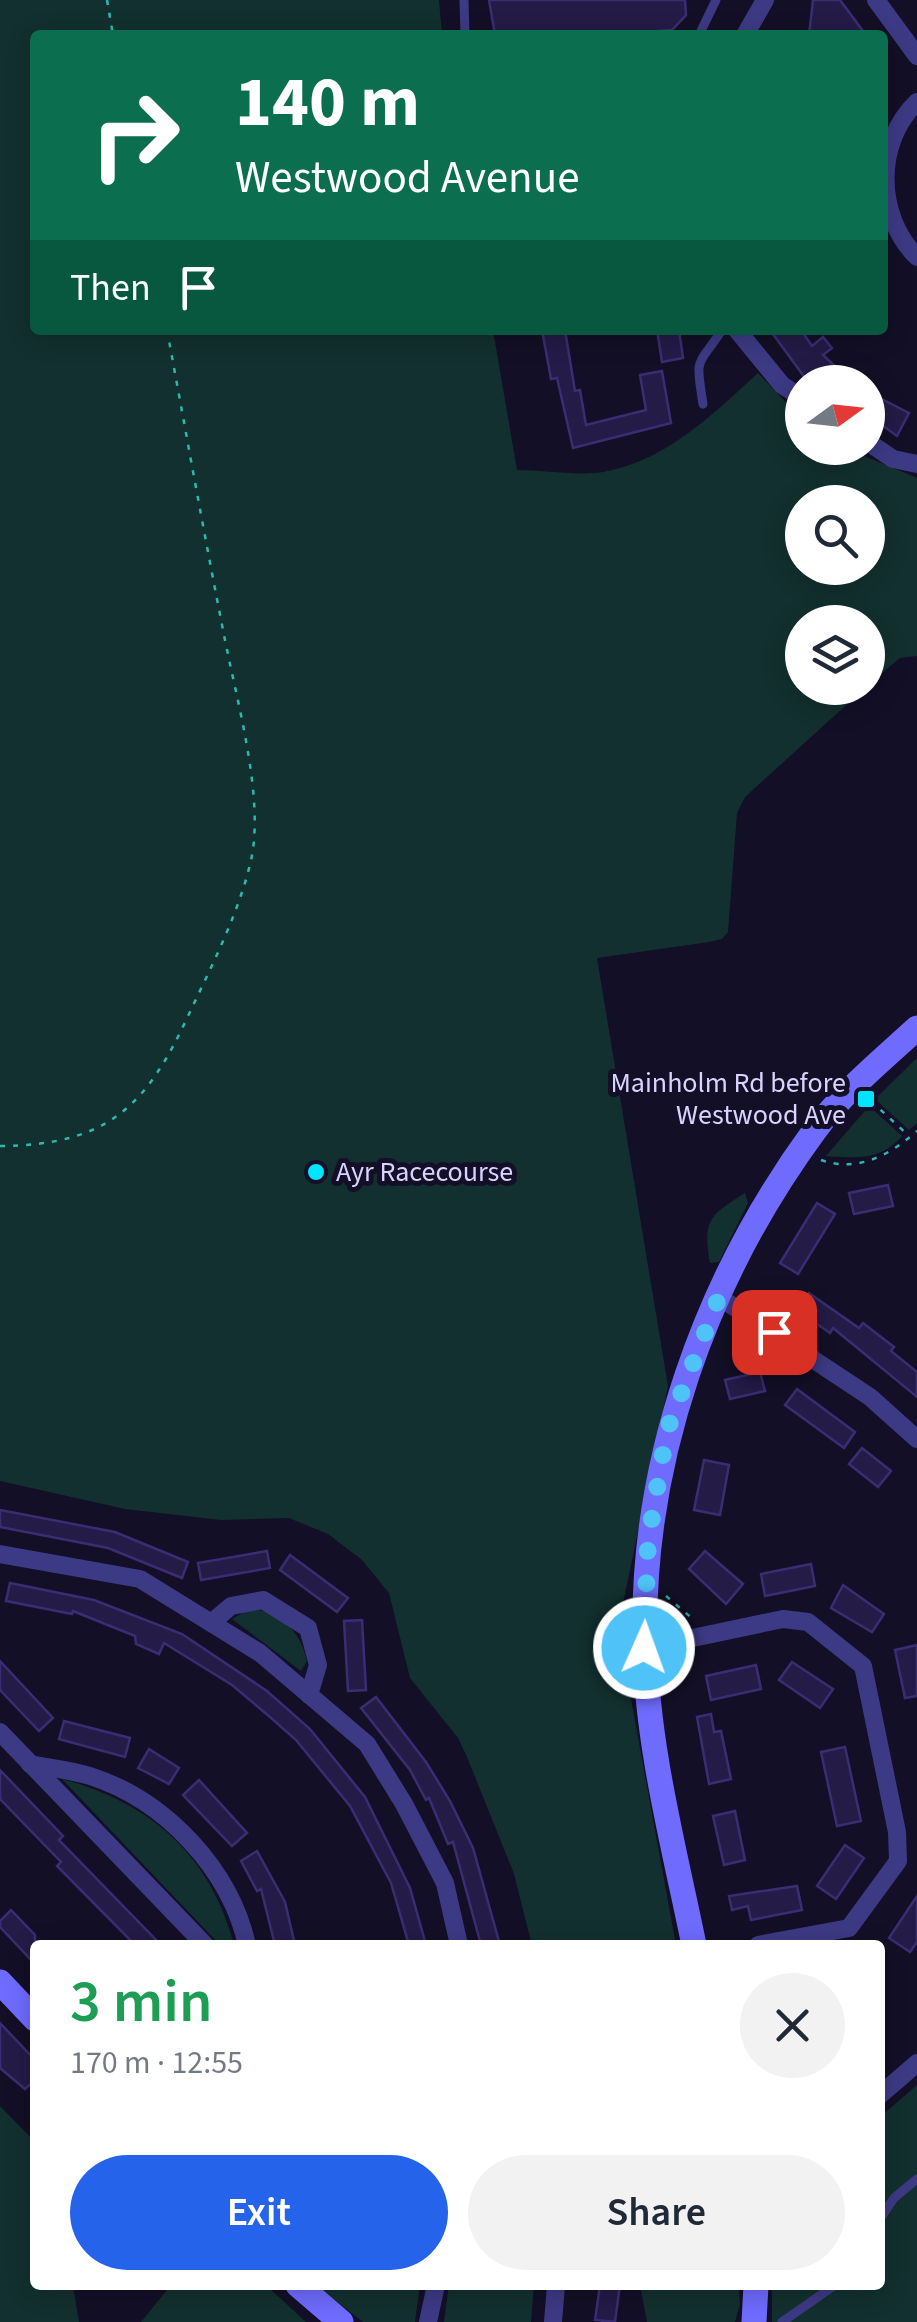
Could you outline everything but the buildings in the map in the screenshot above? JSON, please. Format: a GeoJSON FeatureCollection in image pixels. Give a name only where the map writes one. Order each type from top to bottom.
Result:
{"type":"FeatureCollection","features":[{"type":"Feature","properties":{"kind":"street"},"geometry":{"type":"LineString","coordinates":[[747,30],[766,0]]}},
{"type":"Feature","properties":{"kind":"street"},"geometry":{"type":"LineString","coordinates":[[876,0],[917,56]]}},
{"type":"Feature","properties":{"kind":"street"},"geometry":{"type":"LineString","coordinates":[[888,150],[904,114],[917,102]]}},
{"type":"Feature","properties":{"kind":"street"},"geometry":{"type":"LineString","coordinates":[[888,201],[892,218],[917,257]]}},
{"type":"Feature","properties":{"kind":"street"},"geometry":{"type":"LineString","coordinates":[[741,335],[785,386]]}},
{"type":"Feature","properties":{"kind":"street"},"geometry":{"type":"LineString","coordinates":[[885,454],[917,464]]}},
{"type":"Feature","properties":{"kind":"street"},"geometry":{"type":"LineString","coordinates":[[693,1940],[656,1758],[644,1648],[648,1541],[667,1430],[752,1225],[817,1127],[917,1028]]}},
{"type":"Feature","properties":{"kind":"street"},"geometry":{"type":"LineString","coordinates":[[719,1297],[870,1397],[917,1438]]}},
{"type":"Feature","properties":{"kind":"street"},"geometry":{"type":"LineString","coordinates":[[0,1554],[140,1579],[260,1653],[367,1744],[404,1804],[444,1883],[458,1940]]}},
{"type":"Feature","properties":{"kind":"street"},"geometry":{"type":"LineString","coordinates":[[211,1623],[230,1606],[263,1600],[308,1628],[318,1666],[309,1695]]}},
{"type":"Feature","properties":{"kind":"street"},"geometry":{"type":"LineString","coordinates":[[644,1648],[784,1619],[808,1622],[864,1666],[897,1832],[898,1862],[849,1928],[785,1940]]}},
{"type":"Feature","properties":{"kind":"street"},"geometry":{"type":"LineString","coordinates":[[0,1732],[200,1940]]}},
{"type":"Feature","properties":{"kind":"street"},"geometry":{"type":"LineString","coordinates":[[30,1764],[92,1776],[139,1799],[180,1832],[213,1867],[234,1905],[245,1940]]}},
{"type":"Feature","properties":{"kind":"street"},"geometry":{"type":"LineString","coordinates":[[0,1982],[30,2013]]}},
{"type":"Feature","properties":{"kind":"street"},"geometry":{"type":"LineString","coordinates":[[885,2091],[917,2063]]}},
{"type":"Feature","properties":{"kind":"street"},"geometry":{"type":"LineString","coordinates":[[304,2290],[341,2322]]}},
{"type":"Feature","properties":{"kind":"street"},"geometry":{"type":"LineString","coordinates":[[428,2322],[435,2290]]}},
{"type":"Feature","properties":{"kind":"street"},"geometry":{"type":"LineString","coordinates":[[553,2322],[556,2290]]}},
{"type":"Feature","properties":{"kind":"street"},"geometry":{"type":"LineString","coordinates":[[754,2322],[756,2290]]}},
{"type":"Feature","properties":{"kind":"lane"},"geometry":{"type":"LineString","coordinates":[[464,0],[465,30]]}},
{"type":"Feature","properties":{"kind":"lane"},"geometry":{"type":"LineString","coordinates":[[701,30],[716,0]]}},
{"type":"Feature","properties":{"kind":"lane"},"geometry":{"type":"LineString","coordinates":[[704,404],[697,365],[702,352],[717,335]]}},
{"type":"Feature","properties":{"kind":"lane"},"geometry":{"type":"LineString","coordinates":[[885,2212],[894,2198],[917,2179]]}},
{"type":"Feature","properties":{"kind":"lane"},"geometry":{"type":"LineString","coordinates":[[782,2322],[828,2290]]}},
{"type":"Feature","properties":{"kind":"path"},"geometry":{"type":"LineString","coordinates":[[107,0],[112,30]]}},
{"type":"Feature","properties":{"kind":"path"},"geometry":{"type":"LineString","coordinates":[[0,1146],[24,1146],[74,1136],[122,1115],[143,1096],[174,1047],[214,960],[252,857],[250,767],[168,335]]}},
{"type":"Feature","properties":{"kind":"path"},"geometry":{"type":"LineString","coordinates":[[855,1087],[910,1137]]}},
{"type":"Feature","properties":{"kind":"path"},"geometry":{"type":"LineString","coordinates":[[800,1152],[830,1163],[863,1164],[898,1148],[917,1131]]}},
{"type":"Feature","properties":{"kind":"path"},"geometry":{"type":"LineString","coordinates":[[646,1592],[662,1592],[704,1628],[706,1635]]}},
{"type":"Feature","properties":{"kind":"green space","name":"Ayr Racecourse"},"geometry":{"type":"Polygon","coordinates":[[[0,0],[439,0],[442,30],[30,30],[30,335],[494,335],[517,470],[571,473],[603,472],[626,466],[668,447],[758,373],[785,401],[785,465],[885,465],[917,478],[917,656],[900,658],[885,671],[885,605],[785,605],[785,705],[846,705],[745,797],[737,813],[728,932],[722,939],[709,942],[597,958],[668,1386],[618,1628],[675,1940],[531,1940],[514,1874],[467,1757],[458,1738],[410,1678],[389,1593],[362,1560],[328,1534],[289,1518],[221,1520],[125,1509],[0,1481],[0,0]]]}},
{"type":"Feature","properties":{"kind":"green space"},"geometry":{"type":"Polygon","coordinates":[[[917,1058],[917,1123],[909,1130],[875,1099],[917,1058]]]}},
{"type":"Feature","properties":{"kind":"green space"},"geometry":{"type":"Polygon","coordinates":[[[869,1106],[902,1136],[876,1154],[826,1156],[869,1106]]]}},
{"type":"Feature","properties":{"kind":"green space"},"geometry":{"type":"Polygon","coordinates":[[[745,1193],[748,1203],[719,1262],[710,1263],[707,1237],[711,1220],[745,1193]]]}},
{"type":"Feature","properties":{"kind":"green space"},"geometry":{"type":"Polygon","coordinates":[[[259,1610],[285,1622],[296,1635],[307,1661],[301,1671],[232,1619],[246,1611],[259,1610]]]}},
{"type":"Feature","properties":{"kind":"green space"},"geometry":{"type":"Polygon","coordinates":[[[62,1779],[123,1802],[172,1837],[210,1884],[223,1913],[232,1940],[215,1940],[62,1779]]]}},
{"type":"Feature","properties":{"kind":"green space"},"geometry":{"type":"Polygon","coordinates":[[[917,2085],[917,2322],[772,2322],[772,2290],[885,2290],[885,2113],[917,2085]]]}},
{"type":"Feature","properties":{"kind":"green space"},"geometry":{"type":"Polygon","coordinates":[[[0,2106],[30,2137],[30,2290],[74,2290],[79,2322],[0,2322],[0,2106]]]}},
{"type":"Feature","properties":{"kind":"green space"},"geometry":{"type":"Polygon","coordinates":[[[167,2290],[271,2290],[306,2322],[141,2322],[167,2290]]]}},
{"type":"Feature","properties":{"kind":"green space"},"geometry":{"type":"Polygon","coordinates":[[[322,2290],[419,2290],[415,2322],[363,2322],[322,2290]]]}},
{"type":"Feature","properties":{"kind":"green space"},"geometry":{"type":"Polygon","coordinates":[[[448,2290],[534,2290],[531,2322],[444,2322],[448,2290]]]}},
{"type":"Feature","properties":{"kind":"green space"},"geometry":{"type":"Polygon","coordinates":[[[641,2290],[739,2290],[735,2322],[647,2322],[641,2290]]]}},
{"type":"Feature","properties":{"kind":"place","name":"Mainholm Rd before Westwood Ave"},"geometry":{"type":"Point","coordinates":[866,1099]}},
{"type":"Feature","properties":{"kind":"place","name":"Ayr Racecourse"},"geometry":{"type":"Point","coordinates":[316,1172]}},
{"type":"Feature","properties":{"kind":"route"},"geometry":{"type":"LineString","coordinates":[[644,1648],[648,1541],[667,1430],[719,1297],[774,1332]]}}]}
